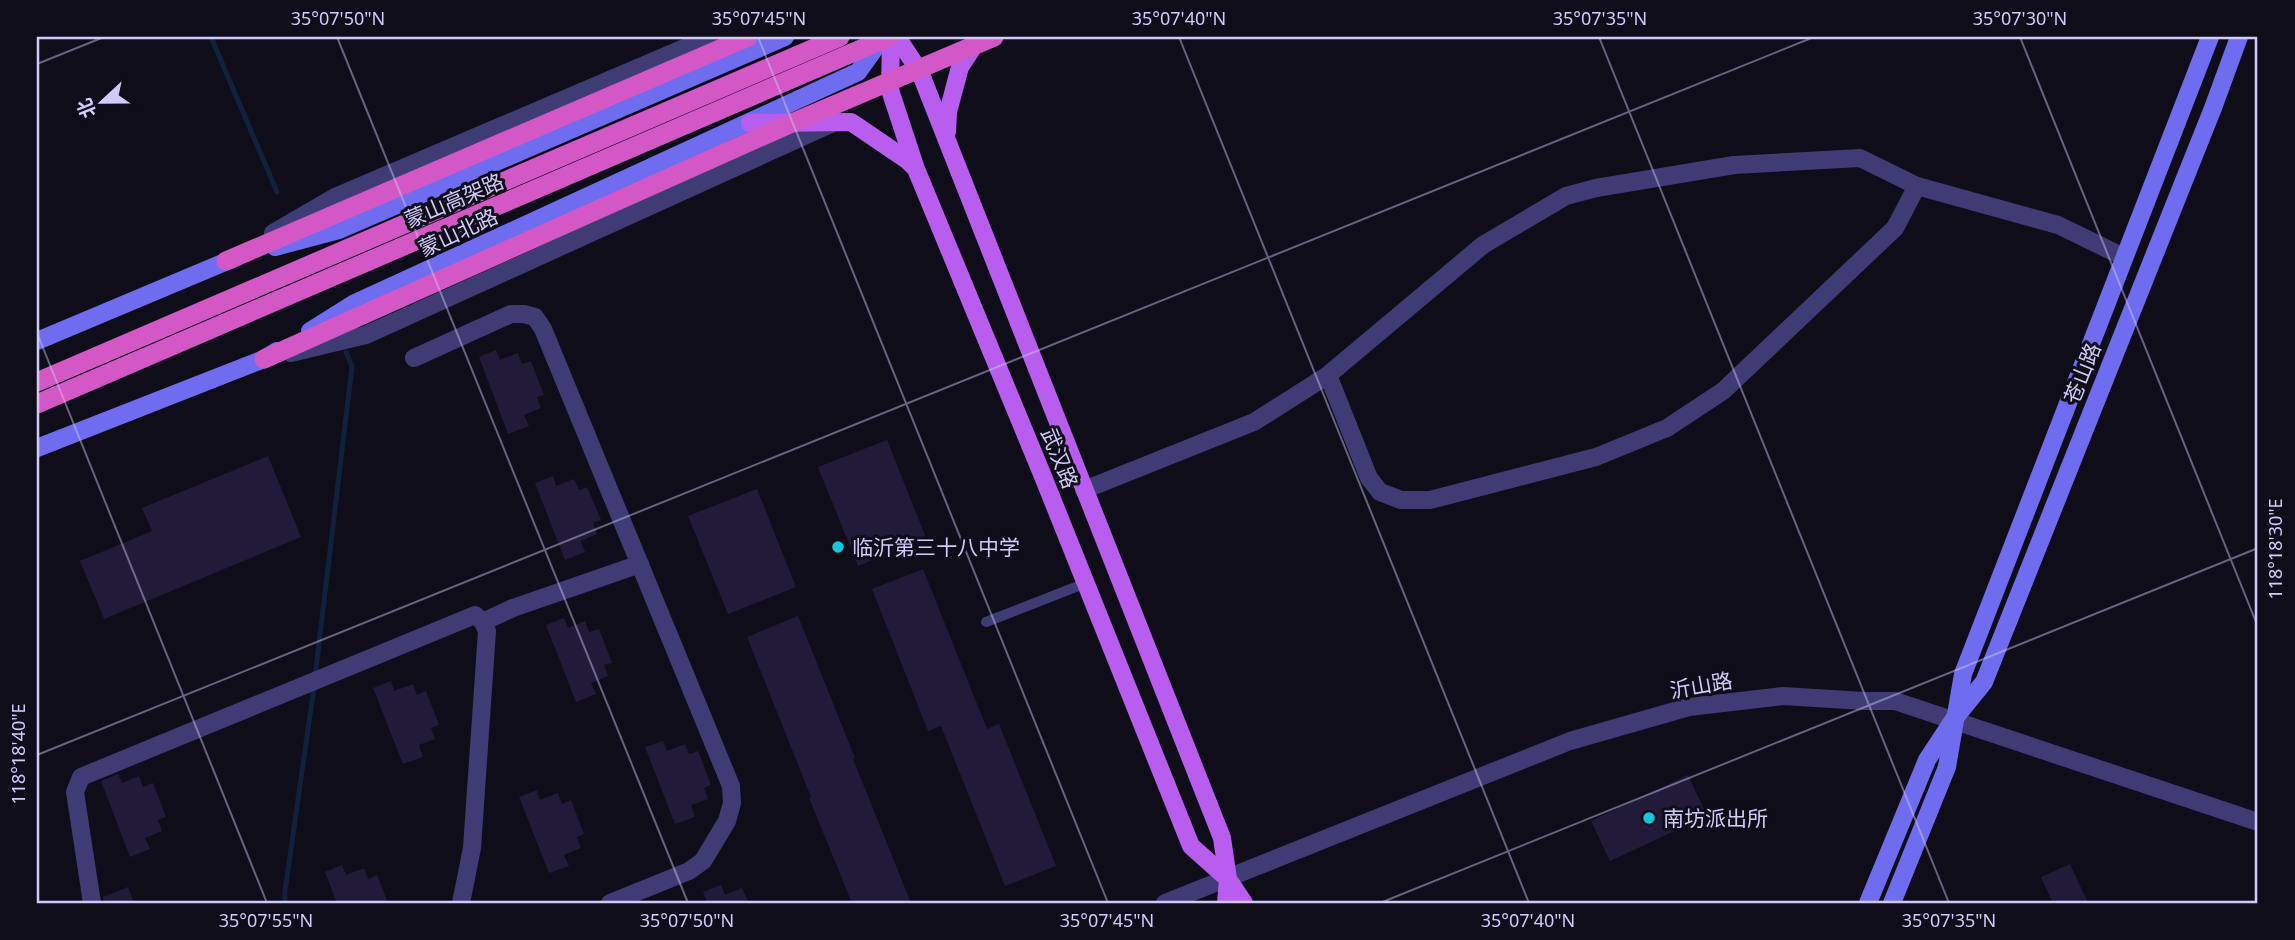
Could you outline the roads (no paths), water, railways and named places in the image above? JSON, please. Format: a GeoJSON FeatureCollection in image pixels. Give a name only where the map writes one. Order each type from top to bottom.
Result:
{"type":"FeatureCollection","features":[{"type":"Feature","properties":{"kind":"highway","name":"蒙山高架路"},"geometry":{"type":"LineString","coordinates":[[37,382],[840,37]]}},
{"type":"Feature","properties":{"kind":"highway","name":"蒙山高架路"},"geometry":{"type":"LineString","coordinates":[[37,404],[890,37]]}},
{"type":"Feature","properties":{"kind":"highway"},"geometry":{"type":"LineString","coordinates":[[264,359],[785,126],[994,37]]}},
{"type":"Feature","properties":{"kind":"highway"},"geometry":{"type":"LineString","coordinates":[[226,261],[758,40]]}},
{"type":"Feature","properties":{"kind":"main road"},"geometry":{"type":"LineString","coordinates":[[37,341],[226,261],[339,230],[758,40],[785,37]]}},
{"type":"Feature","properties":{"kind":"main road","name":"蒙山北路"},"geometry":{"type":"LineString","coordinates":[[37,448],[264,359],[353,304],[858,72],[883,37]]}},
{"type":"Feature","properties":{"kind":"main road","name":"武汉路"},"geometry":{"type":"LineString","coordinates":[[890,37],[890,90],[916,169],[1191,846],[1228,879],[1244,903]]}},
{"type":"Feature","properties":{"kind":"main road","name":"武汉路"},"geometry":{"type":"LineString","coordinates":[[897,37],[920,72],[1222,838],[1228,879],[1226,903]]}},
{"type":"Feature","properties":{"kind":"main road"},"geometry":{"type":"LineString","coordinates":[[947,139],[948,113],[960,67],[979,37]]}},
{"type":"Feature","properties":{"kind":"main road","name":"苍山路"},"geometry":{"type":"LineString","coordinates":[[1892,903],[1947,767],[1963,674],[2210,37]]}},
{"type":"Feature","properties":{"kind":"main road","name":"苍山路"},"geometry":{"type":"LineString","coordinates":[[1868,903],[1927,760],[1954,719],[1984,682],[2239,37]]}},
{"type":"Feature","properties":{"kind":"main road"},"geometry":{"type":"LineString","coordinates":[[750,123],[852,122],[916,169]]}},
{"type":"Feature","properties":{"kind":"street"},"geometry":{"type":"LineString","coordinates":[[226,261],[335,198],[710,37]]}},
{"type":"Feature","properties":{"kind":"street"},"geometry":{"type":"LineString","coordinates":[[264,359],[366,335],[837,121]]}},
{"type":"Feature","properties":{"kind":"street"},"geometry":{"type":"LineString","coordinates":[[1084,490],[1254,422],[1328,375],[1483,245],[1566,196],[1596,188],[1734,165],[1860,158],[1917,186],[2058,225],[2124,257]]}},
{"type":"Feature","properties":{"kind":"street"},"geometry":{"type":"LineString","coordinates":[[1328,375],[1369,478],[1380,492],[1401,500],[1430,500],[1596,457],[1667,428],[1723,391],[1895,228],[1917,186]]}},
{"type":"Feature","properties":{"kind":"street"},"geometry":{"type":"LineString","coordinates":[[414,358],[511,314],[536,317],[731,786],[732,803],[727,821],[703,861],[690,871],[610,903]]}},
{"type":"Feature","properties":{"kind":"street"},"geometry":{"type":"LineString","coordinates":[[483,622],[513,608],[640,564]]}},
{"type":"Feature","properties":{"kind":"street"},"geometry":{"type":"LineString","coordinates":[[92,903],[75,792],[81,777],[475,615],[483,622],[487,631],[472,848],[461,903]]}},
{"type":"Feature","properties":{"kind":"street","name":"沂山路"},"geometry":{"type":"LineString","coordinates":[[1166,903],[1570,741],[1689,707],[1783,696],[1895,701],[2258,822]]}},
{"type":"Feature","properties":{"kind":"lane"},"geometry":{"type":"LineString","coordinates":[[986,622],[1086,583]]}},
{"type":"Feature","properties":{"kind":"waterway"},"geometry":{"type":"LineString","coordinates":[[211,37],[277,192]]}},
{"type":"Feature","properties":{"kind":"waterway"},"geometry":{"type":"LineString","coordinates":[[315,677],[352,366],[346,352]]}},
{"type":"Feature","properties":{"kind":"waterway"},"geometry":{"type":"LineString","coordinates":[[285,903],[314,687]]}},
{"type":"Feature","properties":{"kind":"place","name":"临沂第三十八中学"},"geometry":{"type":"Point","coordinates":[838,547]}},
{"type":"Feature","properties":{"kind":"place","name":"南坊派出所"},"geometry":{"type":"Point","coordinates":[1649,818]}}]}
